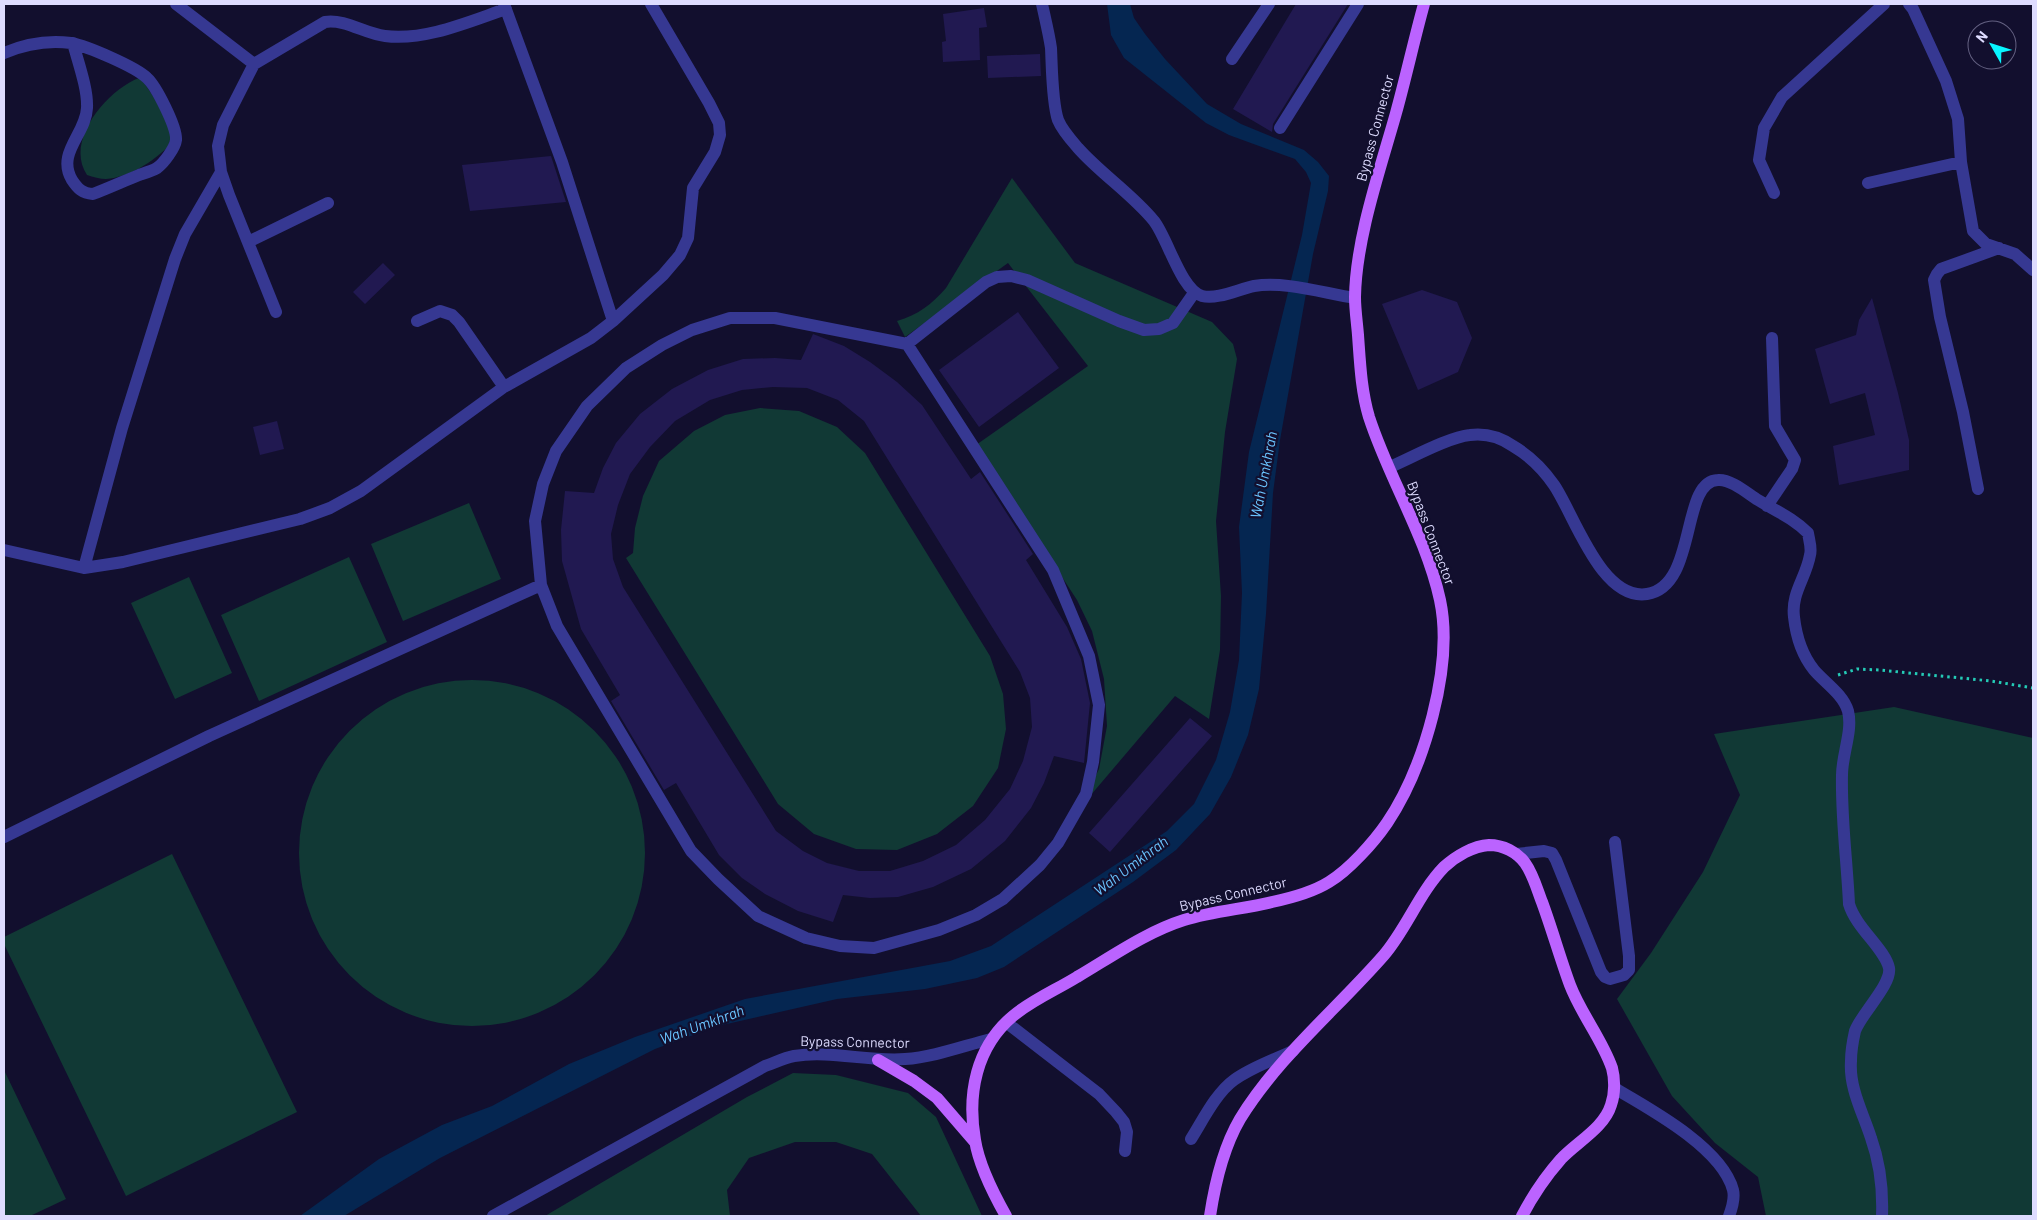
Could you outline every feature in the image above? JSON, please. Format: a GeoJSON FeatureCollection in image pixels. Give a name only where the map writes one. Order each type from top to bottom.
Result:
{"type":"FeatureCollection","features":[{"type":"Feature","properties":{"kind":"main road","name":"Bypass Connector"},"geometry":{"type":"LineString","coordinates":[[991,1039],[1007,1022],[1034,1002],[1153,933],[1182,920],[1224,910],[1272,902],[1328,883],[1348,867],[1387,823],[1415,769],[1430,725],[1439,689],[1444,642],[1440,601],[1432,574],[1368,414],[1359,360],[1355,298],[1359,259],[1374,187],[1424,4]]}},
{"type":"Feature","properties":{"kind":"main road"},"geometry":{"type":"LineString","coordinates":[[1210,1216],[1215,1183],[1239,1121],[1260,1090],[1293,1051],[1345,998],[1386,952],[1429,886],[1446,866],[1462,854],[1490,845],[1504,847],[1516,854],[1526,864],[1534,881],[1571,986],[1612,1070],[1614,1088],[1611,1106],[1600,1123],[1562,1158],[1539,1185],[1522,1216]]}},
{"type":"Feature","properties":{"kind":"main road"},"geometry":{"type":"LineString","coordinates":[[991,1039],[980,1061],[974,1084],[972,1111],[975,1142],[987,1179],[1006,1216]]}},
{"type":"Feature","properties":{"kind":"main road"},"geometry":{"type":"LineString","coordinates":[[878,1060],[936,1098],[975,1142]]}},
{"type":"Feature","properties":{"kind":"street"},"geometry":{"type":"LineString","coordinates":[[176,4],[254,64]]}},
{"type":"Feature","properties":{"kind":"street"},"geometry":{"type":"LineString","coordinates":[[4,550],[84,568],[122,562],[300,519],[330,508],[361,492],[504,387],[591,338],[613,321],[663,275],[680,255],[688,238],[693,188],[716,152],[720,135],[719,123],[709,103],[651,4]]}},
{"type":"Feature","properties":{"kind":"street"},"geometry":{"type":"LineString","coordinates":[[1042,4],[1050,45],[1052,79],[1058,120],[1070,138],[1093,164],[1154,221],[1164,237],[1176,266],[1194,293],[1204,297],[1214,296],[1269,284],[1355,298]]}},
{"type":"Feature","properties":{"kind":"street"},"geometry":{"type":"LineString","coordinates":[[1232,59],[1270,4]]}},
{"type":"Feature","properties":{"kind":"street"},"geometry":{"type":"LineString","coordinates":[[1280,128],[1358,4]]}},
{"type":"Feature","properties":{"kind":"street"},"geometry":{"type":"LineString","coordinates":[[1774,193],[1759,160],[1764,128],[1782,97],[1884,4]]}},
{"type":"Feature","properties":{"kind":"street"},"geometry":{"type":"LineString","coordinates":[[1909,4],[1946,82],[1958,118],[1961,162],[1973,231],[1986,244],[2014,254],[2033,270]]}},
{"type":"Feature","properties":{"kind":"street"},"geometry":{"type":"LineString","coordinates":[[276,312],[221,172],[218,146],[223,125],[254,64],[325,22],[342,22],[377,35],[397,37],[459,25],[505,6],[562,162],[613,321]]}},
{"type":"Feature","properties":{"kind":"street"},"geometry":{"type":"LineString","coordinates":[[4,53],[38,43],[56,42],[73,44],[89,48],[138,71],[155,88],[174,127],[176,140],[171,151],[157,168],[93,194],[84,193],[77,188],[66,165],[67,154],[85,120],[87,108],[73,44]]}},
{"type":"Feature","properties":{"kind":"street"},"geometry":{"type":"LineString","coordinates":[[1868,183],[1961,162]]}},
{"type":"Feature","properties":{"kind":"street"},"geometry":{"type":"LineString","coordinates":[[84,568],[122,428],[175,259],[185,234],[221,172]]}},
{"type":"Feature","properties":{"kind":"street"},"geometry":{"type":"LineString","coordinates":[[248,242],[328,203]]}},
{"type":"Feature","properties":{"kind":"street"},"geometry":{"type":"LineString","coordinates":[[1978,489],[1940,317],[1934,280],[1942,270],[1999,248]]}},
{"type":"Feature","properties":{"kind":"street"},"geometry":{"type":"LineString","coordinates":[[907,344],[986,282],[997,277],[1011,276],[1027,280],[1119,321],[1144,330],[1160,329],[1173,323],[1194,293]]}},
{"type":"Feature","properties":{"kind":"street"},"geometry":{"type":"LineString","coordinates":[[418,321],[440,311],[452,315],[459,322],[504,387]]}},
{"type":"Feature","properties":{"kind":"street"},"geometry":{"type":"LineString","coordinates":[[730,318],[775,318],[907,344],[1052,570],[1089,656],[1099,704],[1093,762],[1086,794],[1058,843],[1040,865],[1004,899],[976,915],[939,930],[874,948],[840,946],[806,938],[758,916],[691,851],[557,626],[541,585],[536,521],[543,484],[556,451],[587,406],[626,368],[662,345],[692,330],[730,318]]}},
{"type":"Feature","properties":{"kind":"street"},"geometry":{"type":"LineString","coordinates":[[1767,506],[1792,469],[1795,460],[1774,426],[1772,338]]}},
{"type":"Feature","properties":{"kind":"street"},"geometry":{"type":"LineString","coordinates":[[1390,467],[1470,435],[1485,434],[1498,437],[1531,458],[1555,486],[1590,552],[1601,568],[1620,587],[1640,595],[1655,592],[1672,578],[1699,494],[1713,481],[1728,482],[1767,506],[1785,514],[1808,533],[1811,553],[1793,601],[1797,636],[1806,659],[1847,708],[1850,720],[1842,777],[1849,904],[1852,916],[1887,962],[1889,971],[1885,982],[1864,1013],[1856,1030],[1850,1062],[1852,1082],[1878,1162],[1883,1196],[1882,1216]]}},
{"type":"Feature","properties":{"kind":"street"},"geometry":{"type":"LineString","coordinates":[[4,837],[209,736],[541,585]]}},
{"type":"Feature","properties":{"kind":"street"},"geometry":{"type":"LineString","coordinates":[[1516,854],[1544,851],[1552,854],[1601,972],[1610,979],[1624,975],[1629,970],[1629,956],[1615,842]]}},
{"type":"Feature","properties":{"kind":"street"},"geometry":{"type":"LineString","coordinates":[[1007,1022],[1099,1094],[1116,1112],[1124,1122],[1128,1132],[1125,1151]]}},
{"type":"Feature","properties":{"kind":"street","name":"Bypass Connector"},"geometry":{"type":"LineString","coordinates":[[492,1216],[765,1066],[793,1056],[814,1055],[878,1060],[929,1056],[991,1039]]}},
{"type":"Feature","properties":{"kind":"street"},"geometry":{"type":"LineString","coordinates":[[1191,1139],[1232,1081],[1251,1069],[1293,1051]]}},
{"type":"Feature","properties":{"kind":"street"},"geometry":{"type":"LineString","coordinates":[[1614,1088],[1676,1126],[1702,1147],[1725,1172],[1733,1191],[1733,1207],[1729,1216]]}},
{"type":"Feature","properties":{"kind":"path"},"geometry":{"type":"LineString","coordinates":[[1824,680],[1857,670],[1879,670],[1991,681],[2033,688]]}},
{"type":"Feature","properties":{"kind":"green space"},"geometry":{"type":"Polygon","coordinates":[[[139,78],[153,96],[167,122],[171,135],[168,147],[148,163],[124,175],[106,179],[87,175],[81,162],[81,147],[92,118],[114,93],[139,78]]]}},
{"type":"Feature","properties":{"kind":"green space"},"geometry":{"type":"Polygon","coordinates":[[[1012,178],[1075,263],[1212,322],[1233,344],[1237,359],[1225,432],[1216,521],[1221,596],[1220,650],[1209,719],[1175,696],[1079,809],[1099,769],[1107,726],[1104,679],[1092,631],[1077,600],[976,445],[1088,366],[1008,263],[905,337],[897,321],[912,316],[924,308],[946,288],[1012,178]]]}},
{"type":"Feature","properties":{"kind":"green space"},"geometry":{"type":"Polygon","coordinates":[[[760,408],[799,411],[837,427],[865,453],[990,656],[1003,694],[1006,729],[998,768],[973,806],[937,834],[897,850],[856,849],[814,834],[778,804],[626,558],[633,553],[635,528],[643,496],[659,461],[694,431],[725,415],[760,408]]]}},
{"type":"Feature","properties":{"kind":"green space"},"geometry":{"type":"Polygon","coordinates":[[[469,503],[501,579],[403,621],[371,544],[469,503]]]}},
{"type":"Feature","properties":{"kind":"green space"},"geometry":{"type":"Polygon","coordinates":[[[349,557],[387,642],[259,701],[221,615],[349,557]]]}},
{"type":"Feature","properties":{"kind":"green space"},"geometry":{"type":"Polygon","coordinates":[[[189,577],[232,673],[175,699],[131,603],[189,577]]]}},
{"type":"Feature","properties":{"kind":"green space"},"geometry":{"type":"Polygon","coordinates":[[[472,680],[506,683],[522,687],[554,700],[582,719],[606,743],[625,771],[638,803],[642,819],[645,853],[642,887],[638,903],[625,935],[606,963],[582,987],[554,1006],[522,1019],[506,1023],[472,1026],[438,1023],[422,1019],[390,1006],[362,987],[338,963],[319,935],[306,903],[302,887],[299,853],[302,819],[306,803],[319,771],[338,743],[362,719],[390,700],[422,687],[438,683],[472,680]]]}},
{"type":"Feature","properties":{"kind":"green space"},"geometry":{"type":"Polygon","coordinates":[[[1894,707],[2033,738],[2033,1216],[1766,1216],[1758,1177],[1715,1143],[1672,1096],[1617,999],[1651,953],[1703,872],[1740,795],[1714,734],[1894,707]]]}},
{"type":"Feature","properties":{"kind":"green space"},"geometry":{"type":"Polygon","coordinates":[[[172,854],[297,1112],[126,1196],[4,944],[4,937],[172,854]]]}},
{"type":"Feature","properties":{"kind":"green space"},"geometry":{"type":"Polygon","coordinates":[[[4,1070],[66,1199],[30,1216],[4,1216],[4,1070]]]}},
{"type":"Feature","properties":{"kind":"green space"},"geometry":{"type":"Polygon","coordinates":[[[793,1073],[836,1075],[908,1093],[936,1117],[982,1216],[921,1216],[872,1154],[836,1142],[795,1142],[749,1158],[727,1190],[730,1216],[545,1216],[747,1097],[793,1073]]]}},
{"type":"Feature","properties":{"kind":"water","name":"Wah Umkhrah"},"geometry":{"type":"Polygon","coordinates":[[[1107,4],[1130,4],[1134,18],[1145,34],[1165,59],[1207,104],[1241,124],[1304,150],[1318,162],[1329,176],[1328,191],[1313,254],[1280,440],[1273,493],[1266,614],[1259,689],[1248,735],[1231,777],[1210,814],[1176,850],[1133,882],[1004,967],[977,978],[925,989],[837,999],[718,1026],[655,1049],[440,1158],[344,1216],[300,1216],[379,1159],[442,1125],[492,1106],[569,1064],[635,1037],[745,999],[950,961],[991,946],[1167,831],[1194,804],[1216,760],[1230,712],[1239,660],[1242,593],[1239,527],[1249,452],[1302,235],[1311,183],[1306,172],[1295,159],[1229,135],[1206,123],[1124,58],[1111,35],[1107,4]]]}},
{"type":"Feature","properties":{"kind":"building"},"geometry":{"type":"Polygon","coordinates":[[[1296,4],[1348,4],[1273,124],[1272,132],[1233,109],[1296,4]]]}},
{"type":"Feature","properties":{"kind":"building"},"geometry":{"type":"Polygon","coordinates":[[[984,8],[987,27],[979,28],[980,60],[943,62],[942,42],[946,41],[943,14],[984,8]]]}},
{"type":"Feature","properties":{"kind":"building"},"geometry":{"type":"Polygon","coordinates":[[[1040,54],[1041,76],[988,78],[987,56],[1040,54]]]}},
{"type":"Feature","properties":{"kind":"building"},"geometry":{"type":"Polygon","coordinates":[[[551,156],[566,202],[470,211],[462,165],[551,156]]]}},
{"type":"Feature","properties":{"kind":"building"},"geometry":{"type":"Polygon","coordinates":[[[383,263],[395,275],[365,304],[353,292],[383,263]]]}},
{"type":"Feature","properties":{"kind":"building"},"geometry":{"type":"Polygon","coordinates":[[[1422,290],[1457,302],[1472,338],[1458,372],[1418,390],[1382,304],[1422,290]]]}},
{"type":"Feature","properties":{"kind":"building"},"geometry":{"type":"Polygon","coordinates":[[[1872,298],[1909,440],[1909,470],[1839,485],[1833,446],[1875,435],[1865,393],[1830,404],[1815,349],[1856,335],[1859,320],[1872,298]]]}},
{"type":"Feature","properties":{"kind":"building"},"geometry":{"type":"Polygon","coordinates":[[[1018,312],[1059,368],[979,427],[939,370],[1018,312]]]}},
{"type":"Feature","properties":{"kind":"building"},"geometry":{"type":"Polygon","coordinates":[[[813,334],[844,346],[870,362],[897,382],[922,405],[971,479],[980,472],[1033,554],[1026,560],[1067,627],[1081,659],[1090,703],[1084,763],[1054,756],[1044,783],[1031,808],[1005,841],[971,869],[933,887],[898,897],[870,898],[843,895],[833,922],[798,911],[765,894],[742,878],[719,855],[676,783],[664,790],[611,701],[620,695],[581,629],[562,561],[561,530],[565,491],[594,493],[603,468],[616,443],[640,414],[672,389],[708,370],[743,359],[775,358],[801,360],[813,334]],[[773,387],[742,390],[710,400],[675,421],[650,447],[630,474],[618,505],[611,534],[613,559],[623,587],[776,831],[803,851],[827,863],[859,871],[890,871],[923,861],[956,845],[985,820],[1010,789],[1023,761],[1032,727],[1030,698],[1020,672],[864,421],[838,400],[807,388],[773,387]]]}},
{"type":"Feature","properties":{"kind":"building"},"geometry":{"type":"Polygon","coordinates":[[[277,421],[284,449],[260,455],[253,427],[277,421]]]}},
{"type":"Feature","properties":{"kind":"building"},"geometry":{"type":"Polygon","coordinates":[[[1190,718],[1212,736],[1110,852],[1089,833],[1190,718]]]}}]}
